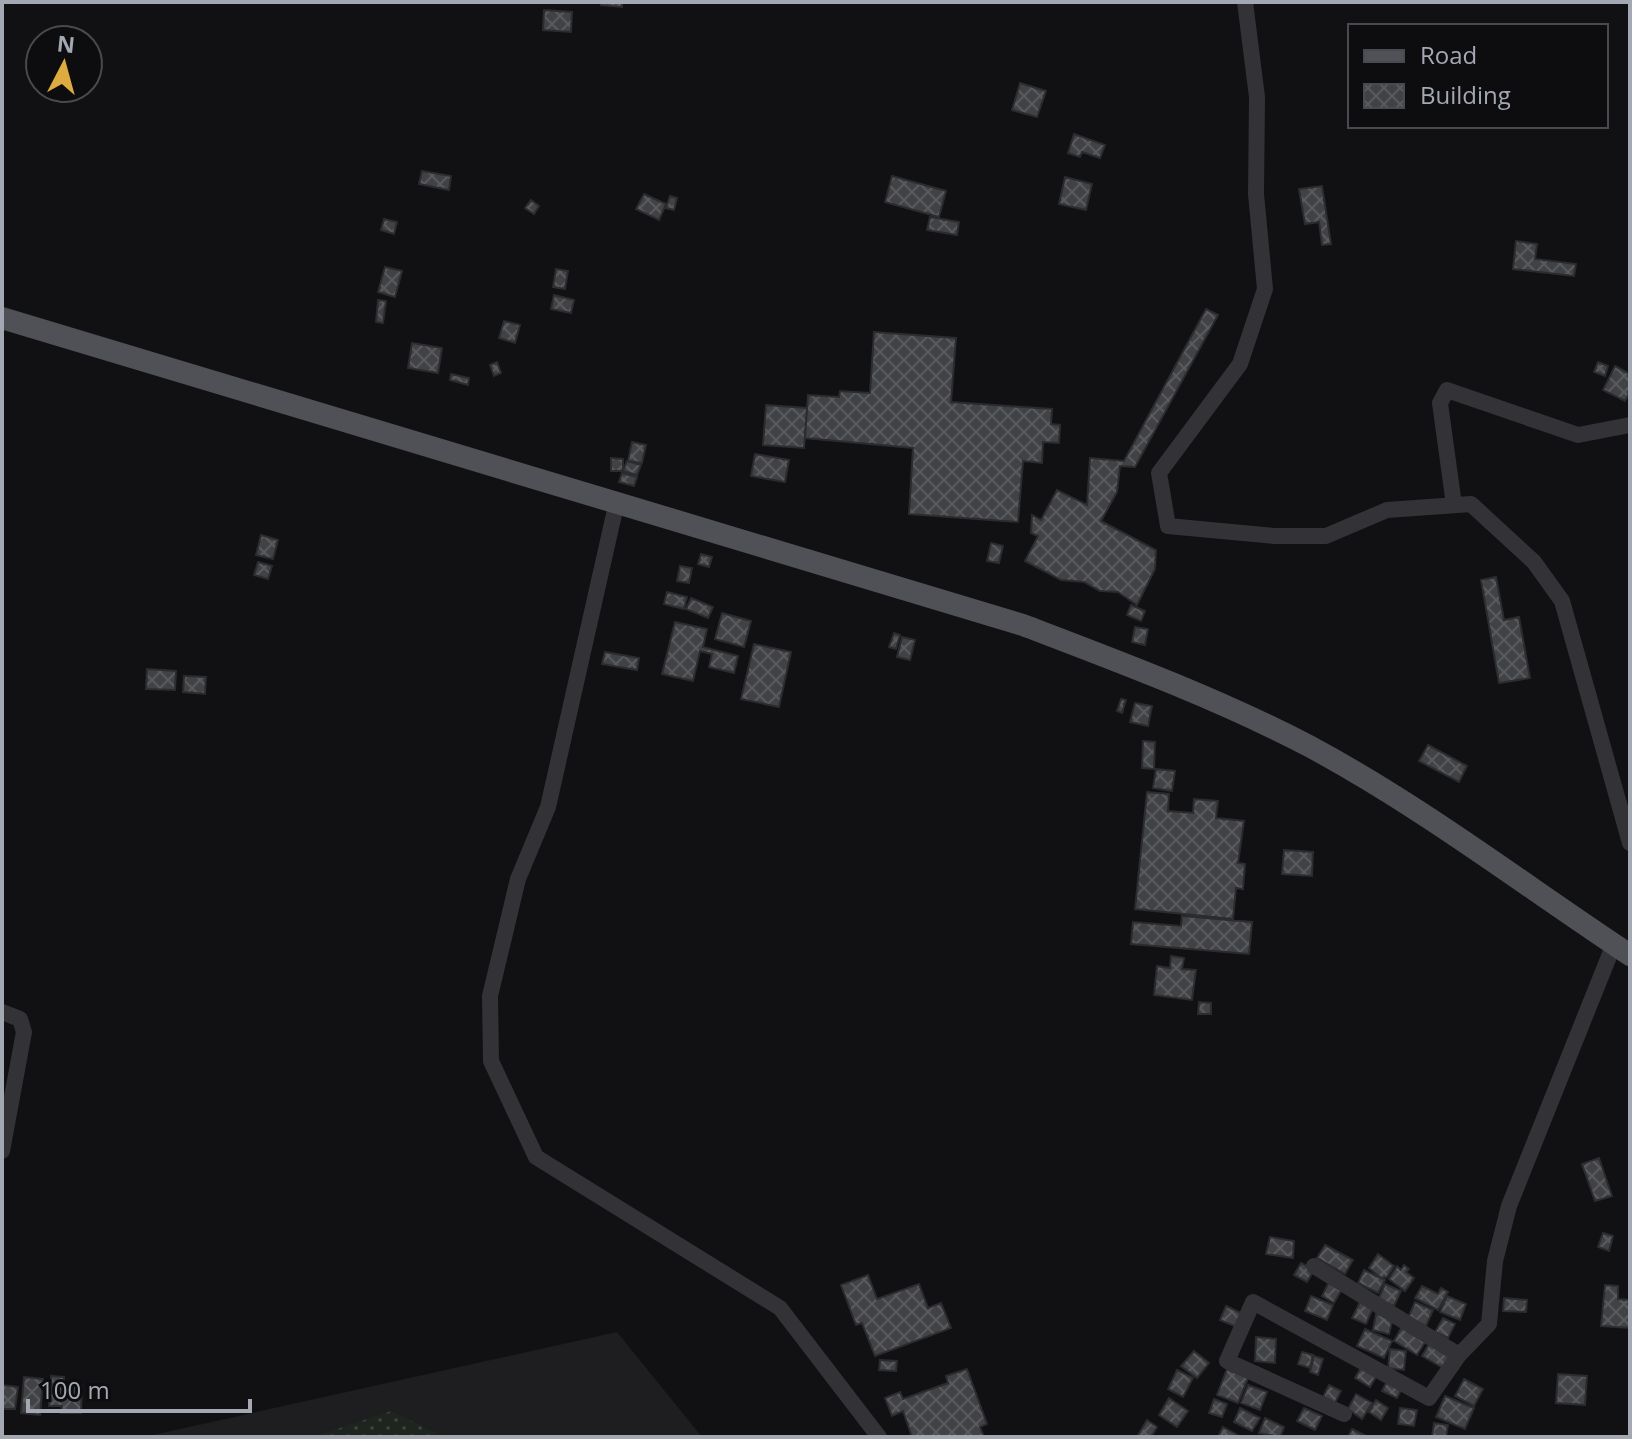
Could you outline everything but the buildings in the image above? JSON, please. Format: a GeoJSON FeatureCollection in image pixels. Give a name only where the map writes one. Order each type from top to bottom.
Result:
{"type":"FeatureCollection","features":[{"type":"Feature","properties":{"kind":"main road"},"geometry":{"type":"LineString","coordinates":[[2,318],[1023,625],[1185,688],[1308,746],[1365,779],[1622,950]]}},
{"type":"Feature","properties":{"kind":"street"},"geometry":{"type":"LineString","coordinates":[[1245,2],[1257,97],[1256,194],[1265,289],[1240,364],[1159,473],[1168,526],[1274,536],[1326,536],[1387,510],[1471,504],[1534,562],[1562,601],[1630,843]]}},
{"type":"Feature","properties":{"kind":"street"},"geometry":{"type":"LineString","coordinates":[[1454,505],[1440,403],[1447,390],[1578,435],[1630,425]]}},
{"type":"Feature","properties":{"kind":"street"},"geometry":{"type":"LineString","coordinates":[[617,501],[548,807],[518,879],[490,996],[491,1061],[536,1157],[780,1308],[879,1437]]}},
{"type":"Feature","properties":{"kind":"street"},"geometry":{"type":"LineString","coordinates":[[1344,1414],[1227,1361],[1253,1302],[1429,1398],[1459,1355],[1489,1324],[1495,1261],[1509,1206],[1622,950]]}},
{"type":"Feature","properties":{"kind":"street"},"geometry":{"type":"LineString","coordinates":[[2,1012],[20,1019],[24,1032],[2,1151]]}},
{"type":"Feature","properties":{"kind":"street"},"geometry":{"type":"LineString","coordinates":[[1314,1266],[1459,1355]]}},
{"type":"Feature","properties":{"kind":"shaded area"},"geometry":{"type":"Polygon","coordinates":[[[617,1332],[702,1437],[144,1437],[617,1332]]]}},
{"type":"Feature","properties":{"kind":"shaded area"},"geometry":{"type":"Polygon","coordinates":[[[391,1411],[444,1437],[313,1437],[391,1411]]]}}]}
